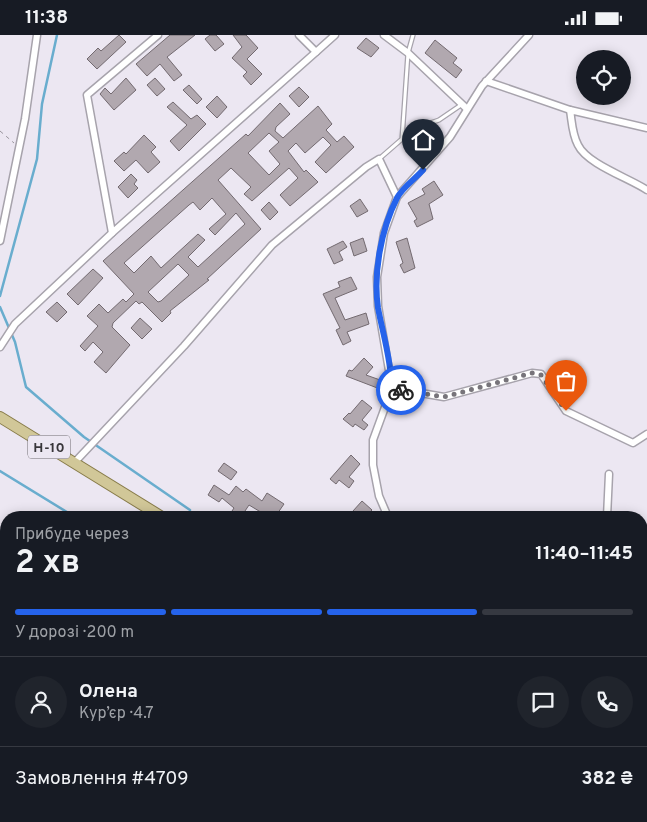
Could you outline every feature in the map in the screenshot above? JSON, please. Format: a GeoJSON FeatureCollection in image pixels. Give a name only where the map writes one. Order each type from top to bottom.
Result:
{"type":"FeatureCollection","features":[{"type":"Feature","properties":{"kind":"main road","name":"Н-10"},"geometry":{"type":"LineString","coordinates":[[0,417],[152,511]]}},
{"type":"Feature","properties":{"kind":"street"},"geometry":{"type":"LineString","coordinates":[[0,241],[20,148],[37,35]]}},
{"type":"Feature","properties":{"kind":"street"},"geometry":{"type":"LineString","coordinates":[[112,233],[87,95],[158,35]]}},
{"type":"Feature","properties":{"kind":"street"},"geometry":{"type":"LineString","coordinates":[[299,35],[316,52]]}},
{"type":"Feature","properties":{"kind":"street"},"geometry":{"type":"LineString","coordinates":[[0,347],[15,324],[112,233],[335,35]]}},
{"type":"Feature","properties":{"kind":"street"},"geometry":{"type":"LineString","coordinates":[[384,35],[408,53],[464,107]]}},
{"type":"Feature","properties":{"kind":"street"},"geometry":{"type":"LineString","coordinates":[[386,511],[377,489],[373,465],[373,440],[392,388],[387,349],[378,306],[377,277],[384,233],[397,197],[423,170],[450,137],[464,107],[529,35]]}},
{"type":"Feature","properties":{"kind":"street"},"geometry":{"type":"LineString","coordinates":[[486,81],[570,110],[647,129]]}},
{"type":"Feature","properties":{"kind":"street"},"geometry":{"type":"LineString","coordinates":[[570,110],[573,132],[578,147],[600,165],[647,190]]}},
{"type":"Feature","properties":{"kind":"street"},"geometry":{"type":"LineString","coordinates":[[74,463],[184,346],[272,245],[379,159],[397,197]]}},
{"type":"Feature","properties":{"kind":"street"},"geometry":{"type":"LineString","coordinates":[[392,388],[444,397],[532,373],[541,375],[566,411],[573,415],[633,443],[647,434]]}},
{"type":"Feature","properties":{"kind":"street"},"geometry":{"type":"LineString","coordinates":[[607,511],[609,474]]}},
{"type":"Feature","properties":{"kind":"lane"},"geometry":{"type":"LineString","coordinates":[[402,139],[408,53],[413,35]]}},
{"type":"Feature","properties":{"kind":"lane"},"geometry":{"type":"LineString","coordinates":[[379,159],[419,127],[439,120],[464,107]]}},
{"type":"Feature","properties":{"kind":"path"},"geometry":{"type":"LineString","coordinates":[[0,131],[20,148]]}},
{"type":"Feature","properties":{"kind":"building"},"geometry":{"type":"Polygon","coordinates":[[[119,35],[126,42],[97,69],[87,59],[98,48],[101,51],[119,35]]]}},
{"type":"Feature","properties":{"kind":"building"},"geometry":{"type":"Polygon","coordinates":[[[170,35],[195,35],[167,57],[182,75],[174,81],[160,64],[147,76],[136,64],[170,35]]]}},
{"type":"Feature","properties":{"kind":"building"},"geometry":{"type":"Polygon","coordinates":[[[210,35],[216,35],[224,44],[215,51],[205,39],[210,35]]]}},
{"type":"Feature","properties":{"kind":"building"},"geometry":{"type":"Polygon","coordinates":[[[233,35],[246,35],[258,48],[247,59],[262,74],[251,85],[243,76],[247,72],[232,58],[242,47],[233,35]]]}},
{"type":"Feature","properties":{"kind":"building"},"geometry":{"type":"Polygon","coordinates":[[[366,38],[379,48],[371,57],[357,48],[366,38]]]}},
{"type":"Feature","properties":{"kind":"building"},"geometry":{"type":"Polygon","coordinates":[[[435,40],[457,58],[453,63],[462,70],[456,78],[425,53],[435,40]]]}},
{"type":"Feature","properties":{"kind":"building"},"geometry":{"type":"Polygon","coordinates":[[[126,78],[136,90],[114,110],[100,94],[105,88],[111,94],[126,78]]]}},
{"type":"Feature","properties":{"kind":"building"},"geometry":{"type":"Polygon","coordinates":[[[155,78],[165,89],[157,96],[147,85],[155,78]]]}},
{"type":"Feature","properties":{"kind":"building"},"geometry":{"type":"Polygon","coordinates":[[[189,85],[202,99],[197,104],[183,90],[189,85]]]}},
{"type":"Feature","properties":{"kind":"building"},"geometry":{"type":"Polygon","coordinates":[[[299,87],[309,97],[299,107],[289,96],[299,87]]]}},
{"type":"Feature","properties":{"kind":"building"},"geometry":{"type":"Polygon","coordinates":[[[217,96],[227,107],[217,118],[206,107],[217,96]]]}},
{"type":"Feature","properties":{"kind":"building"},"geometry":{"type":"Polygon","coordinates":[[[173,102],[191,119],[197,115],[206,124],[179,151],[170,141],[187,125],[167,107],[173,102]]]}},
{"type":"Feature","properties":{"kind":"building"},"geometry":{"type":"Polygon","coordinates":[[[280,103],[290,114],[276,127],[275,131],[283,138],[318,106],[332,124],[326,130],[337,142],[344,136],[354,147],[326,173],[315,162],[331,145],[323,137],[305,153],[296,143],[288,151],[304,172],[306,170],[318,182],[290,206],[280,195],[298,178],[289,168],[252,201],[244,194],[251,187],[231,168],[218,180],[261,229],[207,279],[209,280],[170,311],[171,313],[162,322],[142,302],[139,304],[136,301],[113,323],[112,327],[130,345],[106,373],[94,362],[103,352],[93,342],[85,351],[80,346],[98,326],[87,316],[99,304],[108,313],[123,299],[126,302],[134,294],[103,261],[246,134],[248,136],[280,103]],[[269,133],[248,153],[269,175],[280,164],[269,151],[279,142],[269,133]],[[212,198],[200,210],[193,202],[124,263],[134,273],[151,256],[161,268],[198,234],[205,240],[188,257],[198,267],[245,224],[236,213],[215,235],[209,229],[226,214],[212,198]],[[178,264],[148,292],[158,302],[161,301],[189,275],[178,264]]]}},
{"type":"Feature","properties":{"kind":"building"},"geometry":{"type":"Polygon","coordinates":[[[144,135],[156,147],[151,152],[160,162],[148,173],[136,160],[124,171],[114,161],[124,152],[126,154],[144,135]]]}},
{"type":"Feature","properties":{"kind":"building"},"geometry":{"type":"Polygon","coordinates":[[[131,174],[137,180],[134,184],[138,188],[128,198],[118,187],[131,174]]]}},
{"type":"Feature","properties":{"kind":"building"},"geometry":{"type":"Polygon","coordinates":[[[434,181],[443,195],[429,204],[433,219],[417,227],[414,221],[417,219],[408,203],[425,194],[422,189],[434,181]]]}},
{"type":"Feature","properties":{"kind":"building"},"geometry":{"type":"Polygon","coordinates":[[[360,199],[368,211],[357,217],[350,206],[360,199]]]}},
{"type":"Feature","properties":{"kind":"building"},"geometry":{"type":"Polygon","coordinates":[[[269,202],[278,212],[270,220],[261,210],[269,202]]]}},
{"type":"Feature","properties":{"kind":"building"},"geometry":{"type":"Polygon","coordinates":[[[363,238],[367,251],[354,256],[350,243],[363,238]]]}},
{"type":"Feature","properties":{"kind":"building"},"geometry":{"type":"Polygon","coordinates":[[[407,238],[415,268],[404,273],[400,265],[403,263],[396,242],[407,238]]]}},
{"type":"Feature","properties":{"kind":"building"},"geometry":{"type":"Polygon","coordinates":[[[343,241],[347,247],[339,252],[343,260],[334,264],[327,249],[343,241]]]}},
{"type":"Feature","properties":{"kind":"building"},"geometry":{"type":"Polygon","coordinates":[[[93,269],[103,278],[78,305],[67,294],[93,269]]]}},
{"type":"Feature","properties":{"kind":"building"},"geometry":{"type":"Polygon","coordinates":[[[351,277],[357,289],[335,298],[345,320],[366,313],[369,324],[347,332],[351,341],[343,345],[336,330],[340,328],[323,294],[340,287],[338,282],[351,277]]]}},
{"type":"Feature","properties":{"kind":"building"},"geometry":{"type":"Polygon","coordinates":[[[57,302],[67,312],[57,322],[46,312],[57,302]]]}},
{"type":"Feature","properties":{"kind":"building"},"geometry":{"type":"Polygon","coordinates":[[[140,318],[152,329],[142,339],[131,328],[140,318]]]}},
{"type":"Feature","properties":{"kind":"building"},"geometry":{"type":"Polygon","coordinates":[[[364,358],[373,367],[366,375],[383,381],[380,389],[346,376],[349,370],[352,371],[364,358]]]}},
{"type":"Feature","properties":{"kind":"building"},"geometry":{"type":"Polygon","coordinates":[[[362,400],[372,408],[362,420],[368,425],[364,430],[355,424],[353,427],[343,419],[362,400]]]}},
{"type":"Feature","properties":{"kind":"building"},"geometry":{"type":"Polygon","coordinates":[[[351,455],[360,464],[349,477],[354,481],[349,488],[339,480],[336,484],[330,479],[351,455]]]}},
{"type":"Feature","properties":{"kind":"building"},"geometry":{"type":"Polygon","coordinates":[[[224,463],[237,472],[231,480],[218,471],[224,463]]]}},
{"type":"Feature","properties":{"kind":"building"},"geometry":{"type":"Polygon","coordinates":[[[214,485],[229,495],[236,486],[243,492],[246,489],[262,501],[267,493],[284,504],[279,511],[259,511],[249,505],[245,511],[232,511],[234,508],[222,498],[219,502],[208,495],[214,485]]]}},
{"type":"Feature","properties":{"kind":"building"},"geometry":{"type":"Polygon","coordinates":[[[362,501],[372,510],[371,511],[353,511],[362,501]]]}},
{"type":"Feature","properties":{"kind":"waterway"},"geometry":{"type":"LineString","coordinates":[[0,296],[37,159],[42,104],[57,35]]}},
{"type":"Feature","properties":{"kind":"waterway"},"geometry":{"type":"LineString","coordinates":[[0,307],[15,342],[26,387],[84,437],[190,510]]}},
{"type":"Feature","properties":{"kind":"waterway"},"geometry":{"type":"LineString","coordinates":[[0,471],[65,511]]}},
{"type":"Feature","properties":{"kind":"way so far"},"geometry":{"type":"LineString","coordinates":[[401,390],[421,395],[444,397],[532,373],[541,375],[566,411]]}},
{"type":"Feature","properties":{"kind":"route"},"geometry":{"type":"LineString","coordinates":[[401,390],[392,388],[392,378],[378,306],[377,277],[384,233],[397,197],[423,170]]}}]}
